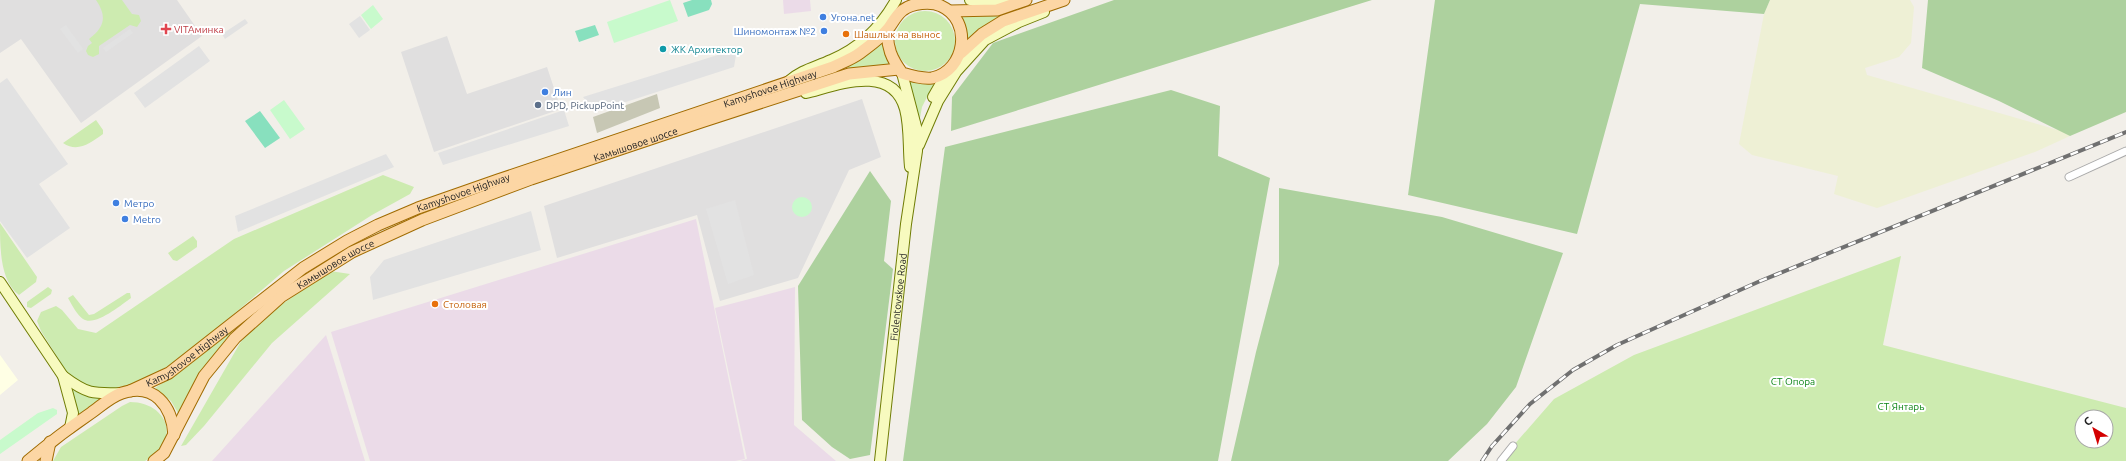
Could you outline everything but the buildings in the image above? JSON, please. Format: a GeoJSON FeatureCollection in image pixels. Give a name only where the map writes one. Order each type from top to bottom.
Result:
{"type":"FeatureCollection","features":[{"type":"Feature","properties":{"kind":"main road"},"geometry":{"type":"LineString","coordinates":[[789,81],[798,73],[833,60],[864,40],[885,20],[896,0]]}},
{"type":"Feature","properties":{"kind":"main road"},"geometry":{"type":"LineString","coordinates":[[970,0],[991,2],[1013,0]]}},
{"type":"Feature","properties":{"kind":"main road"},"geometry":{"type":"LineString","coordinates":[[789,81],[833,67],[859,54],[888,29],[904,5],[912,6],[928,4],[947,7],[997,10],[1026,0]]}},
{"type":"Feature","properties":{"kind":"main road"},"geometry":{"type":"LineString","coordinates":[[948,71],[955,64],[961,54],[982,34],[1003,21],[1063,0]]}},
{"type":"Feature","properties":{"kind":"main road"},"geometry":{"type":"LineString","coordinates":[[917,150],[938,101],[956,72],[985,40],[1019,22],[1050,10],[1063,0]]}},
{"type":"Feature","properties":{"kind":"main road"},"geometry":{"type":"LineString","coordinates":[[947,7],[960,28],[962,38],[961,54]]}},
{"type":"Feature","properties":{"kind":"main road"},"geometry":{"type":"LineString","coordinates":[[888,29],[886,40],[888,51],[901,71]]}},
{"type":"Feature","properties":{"kind":"main road","name":"Fiolentovskoe Road"},"geometry":{"type":"LineString","coordinates":[[880,461],[918,134],[901,71]]}},
{"type":"Feature","properties":{"kind":"main road","name":"Камышовое шоссе"},"geometry":{"type":"LineString","coordinates":[[282,296],[352,252],[422,220],[531,179],[848,74],[901,71],[923,78],[932,78],[948,71]]}},
{"type":"Feature","properties":{"kind":"main road","name":"Fiolentovskoe Road"},"geometry":{"type":"LineString","coordinates":[[918,134],[934,96],[948,71]]}},
{"type":"Feature","properties":{"kind":"main road"},"geometry":{"type":"LineString","coordinates":[[778,97],[804,93],[856,81],[870,80],[881,82],[895,91],[905,108],[909,129],[909,165],[912,184]]}},
{"type":"Feature","properties":{"kind":"main road","name":"Kamyshovoe Highway"},"geometry":{"type":"LineString","coordinates":[[28,461],[50,442],[112,398],[169,373],[303,268],[347,241],[378,225],[418,208],[490,182],[789,81]]}},
{"type":"Feature","properties":{"kind":"main road"},"geometry":{"type":"LineString","coordinates":[[0,282],[63,376],[73,413],[70,428]]}},
{"type":"Feature","properties":{"kind":"main road","name":"Kamyshovoe Highway"},"geometry":{"type":"LineString","coordinates":[[154,461],[164,452],[174,435],[204,376],[235,338],[282,296]]}},
{"type":"Feature","properties":{"kind":"main road"},"geometry":{"type":"LineString","coordinates":[[63,376],[82,390],[94,392],[126,392]]}},
{"type":"Feature","properties":{"kind":"main road","name":"Kamyshovoe Highway"},"geometry":{"type":"LineString","coordinates":[[126,392],[151,393],[160,399],[167,407],[171,415],[174,435]]}},
{"type":"Feature","properties":{"kind":"main road"},"geometry":{"type":"LineString","coordinates":[[46,461],[50,442]]}},
{"type":"Feature","properties":{"kind":"street"},"geometry":{"type":"LineString","coordinates":[[2069,177],[2126,151]]}},
{"type":"Feature","properties":{"kind":"street"},"geometry":{"type":"LineString","coordinates":[[1501,461],[1513,446]]}},
{"type":"Feature","properties":{"kind":"shaded area"},"geometry":{"type":"Polygon","coordinates":[[[0,0],[177,0],[202,36],[81,123],[21,39],[0,53],[0,0]]]}},
{"type":"Feature","properties":{"kind":"shaded area"},"geometry":{"type":"Polygon","coordinates":[[[783,0],[810,0],[811,11],[784,14],[783,0]]]}},
{"type":"Feature","properties":{"kind":"shaded area"},"geometry":{"type":"Polygon","coordinates":[[[1770,0],[1910,0],[1914,7],[1911,43],[1899,57],[1865,68],[1867,75],[2065,132],[2070,136],[2035,152],[1877,208],[1834,194],[1838,176],[1752,155],[1739,144],[1764,14],[1770,0]]]}},
{"type":"Feature","properties":{"kind":"shaded area"},"geometry":{"type":"Polygon","coordinates":[[[360,16],[370,30],[359,38],[349,24],[360,16]]]}},
{"type":"Feature","properties":{"kind":"shaded area"},"geometry":{"type":"Polygon","coordinates":[[[245,19],[248,23],[225,39],[222,34],[245,19]]]}},
{"type":"Feature","properties":{"kind":"shaded area"},"geometry":{"type":"Polygon","coordinates":[[[66,25],[83,49],[78,53],[60,29],[66,25]]]}},
{"type":"Feature","properties":{"kind":"shaded area"},"geometry":{"type":"Polygon","coordinates":[[[130,29],[133,33],[106,52],[103,48],[130,29]]]}},
{"type":"Feature","properties":{"kind":"shaded area"},"geometry":{"type":"Polygon","coordinates":[[[447,36],[467,94],[547,67],[561,109],[434,152],[401,52],[447,36]]]}},
{"type":"Feature","properties":{"kind":"shaded area"},"geometry":{"type":"Polygon","coordinates":[[[199,46],[210,61],[145,108],[134,93],[199,46]]]}},
{"type":"Feature","properties":{"kind":"shaded area"},"geometry":{"type":"Polygon","coordinates":[[[737,49],[734,67],[595,112],[583,97],[737,49]]]}},
{"type":"Feature","properties":{"kind":"shaded area"},"geometry":{"type":"Polygon","coordinates":[[[7,78],[68,164],[39,184],[70,228],[27,258],[0,221],[0,83],[7,78]]]}},
{"type":"Feature","properties":{"kind":"shaded area"},"geometry":{"type":"Polygon","coordinates":[[[657,94],[660,108],[597,133],[593,117],[657,94]]]}},
{"type":"Feature","properties":{"kind":"shaded area"},"geometry":{"type":"Polygon","coordinates":[[[862,99],[881,157],[849,170],[798,278],[720,301],[697,215],[557,258],[544,206],[862,99]]]}},
{"type":"Feature","properties":{"kind":"shaded area"},"geometry":{"type":"Polygon","coordinates":[[[564,110],[569,126],[443,165],[438,153],[564,110]]]}},
{"type":"Feature","properties":{"kind":"shaded area"},"geometry":{"type":"Polygon","coordinates":[[[386,154],[394,167],[238,232],[235,216],[386,154]]]}},
{"type":"Feature","properties":{"kind":"shaded area"},"geometry":{"type":"Polygon","coordinates":[[[735,200],[754,275],[728,284],[706,209],[735,200]]]}},
{"type":"Feature","properties":{"kind":"shaded area"},"geometry":{"type":"Polygon","coordinates":[[[531,211],[541,250],[373,300],[370,277],[384,260],[531,211]]]}},
{"type":"Feature","properties":{"kind":"shaded area"},"geometry":{"type":"Polygon","coordinates":[[[696,219],[745,459],[735,461],[370,461],[331,332],[696,219]]]}},
{"type":"Feature","properties":{"kind":"shaded area"},"geometry":{"type":"Polygon","coordinates":[[[795,287],[794,425],[836,461],[740,461],[747,459],[715,308],[795,287]]]}},
{"type":"Feature","properties":{"kind":"shaded area"},"geometry":{"type":"Polygon","coordinates":[[[326,335],[365,461],[212,461],[326,335]]]}},
{"type":"Feature","properties":{"kind":"shaded area"},"geometry":{"type":"Polygon","coordinates":[[[0,355],[18,380],[0,395],[0,355]]]}},
{"type":"Feature","properties":{"kind":"green space"},"geometry":{"type":"Polygon","coordinates":[[[96,0],[122,0],[132,14],[139,15],[141,21],[137,27],[130,25],[99,46],[99,54],[93,57],[88,55],[86,51],[88,46],[92,43],[89,39],[98,30],[103,21],[102,11],[96,0]]]}},
{"type":"Feature","properties":{"kind":"green space"},"geometry":{"type":"Polygon","coordinates":[[[670,0],[678,21],[614,43],[607,22],[670,0]]]}},
{"type":"Feature","properties":{"kind":"green space"},"geometry":{"type":"Polygon","coordinates":[[[692,0],[711,0],[712,4],[709,10],[688,17],[683,3],[692,0]]]}},
{"type":"Feature","properties":{"kind":"green space"},"geometry":{"type":"Polygon","coordinates":[[[1114,0],[1372,0],[951,131],[952,97],[993,43],[1114,0]]]}},
{"type":"Feature","properties":{"kind":"green space"},"geometry":{"type":"Polygon","coordinates":[[[1435,0],[1770,0],[1764,14],[1640,4],[1577,234],[1408,195],[1435,0]]]}},
{"type":"Feature","properties":{"kind":"green space"},"geometry":{"type":"Polygon","coordinates":[[[1928,0],[2126,0],[2126,112],[2070,136],[1999,101],[1922,68],[1928,0]]]}},
{"type":"Feature","properties":{"kind":"green space"},"geometry":{"type":"Polygon","coordinates":[[[373,5],[383,19],[371,29],[361,15],[373,5]]]}},
{"type":"Feature","properties":{"kind":"green space"},"geometry":{"type":"Polygon","coordinates":[[[925,11],[942,16],[950,24],[955,41],[950,58],[942,66],[925,71],[908,66],[900,58],[895,41],[900,24],[908,16],[925,11]]]}},
{"type":"Feature","properties":{"kind":"green space"},"geometry":{"type":"Polygon","coordinates":[[[1009,12],[1010,14],[988,23],[966,41],[958,17],[986,16],[1009,12]]]}},
{"type":"Feature","properties":{"kind":"green space"},"geometry":{"type":"Polygon","coordinates":[[[595,25],[599,35],[579,42],[575,31],[595,25]]]}},
{"type":"Feature","properties":{"kind":"green space"},"geometry":{"type":"Polygon","coordinates":[[[883,41],[884,52],[891,66],[847,70],[846,67],[861,60],[883,41]]]}},
{"type":"Feature","properties":{"kind":"green space"},"geometry":{"type":"Polygon","coordinates":[[[907,80],[920,84],[935,81],[922,107],[920,118],[917,119],[907,80]]]}},
{"type":"Feature","properties":{"kind":"green space"},"geometry":{"type":"Polygon","coordinates":[[[1171,90],[1220,106],[1218,156],[1270,178],[1218,461],[903,461],[945,147],[1171,90]]]}},
{"type":"Feature","properties":{"kind":"green space"},"geometry":{"type":"Polygon","coordinates":[[[284,100],[305,129],[290,139],[270,110],[284,100]]]}},
{"type":"Feature","properties":{"kind":"green space"},"geometry":{"type":"Polygon","coordinates":[[[260,111],[280,138],[265,148],[245,121],[260,111]]]}},
{"type":"Feature","properties":{"kind":"green space"},"geometry":{"type":"Polygon","coordinates":[[[96,120],[103,130],[103,134],[84,146],[74,147],[63,143],[96,120]]]}},
{"type":"Feature","properties":{"kind":"green space"},"geometry":{"type":"Polygon","coordinates":[[[870,171],[891,201],[884,261],[893,269],[870,455],[850,459],[832,447],[802,420],[798,286],[870,171]]]}},
{"type":"Feature","properties":{"kind":"green space"},"geometry":{"type":"Polygon","coordinates":[[[383,175],[414,187],[410,194],[372,215],[284,271],[185,356],[137,384],[101,390],[90,387],[70,377],[41,331],[37,321],[41,312],[56,306],[62,310],[78,329],[96,333],[234,239],[383,175]]]}},
{"type":"Feature","properties":{"kind":"green space"},"geometry":{"type":"Polygon","coordinates":[[[1279,188],[1442,217],[1563,253],[1516,387],[1487,424],[1448,461],[1231,461],[1256,352],[1279,264],[1279,188]]]}},
{"type":"Feature","properties":{"kind":"green space"},"geometry":{"type":"Polygon","coordinates":[[[802,197],[809,200],[812,207],[809,214],[802,217],[795,214],[792,207],[795,200],[802,197]]]}},
{"type":"Feature","properties":{"kind":"green space"},"geometry":{"type":"Polygon","coordinates":[[[0,223],[37,277],[36,282],[19,295],[8,281],[2,263],[0,223]]]}},
{"type":"Feature","properties":{"kind":"green space"},"geometry":{"type":"Polygon","coordinates":[[[193,236],[197,241],[197,247],[177,261],[173,260],[168,253],[193,236]]]}},
{"type":"Feature","properties":{"kind":"green space","name":"СТ Опора"},"geometry":{"type":"Polygon","coordinates":[[[1901,256],[1883,345],[2126,408],[2126,461],[1502,461],[1513,446],[1554,399],[1634,355],[1901,256]]]}},
{"type":"Feature","properties":{"kind":"green space"},"geometry":{"type":"Polygon","coordinates":[[[330,271],[350,274],[272,343],[204,426],[186,445],[181,446],[240,343],[253,327],[275,309],[330,271]]]}},
{"type":"Feature","properties":{"kind":"green space"},"geometry":{"type":"Polygon","coordinates":[[[48,287],[52,290],[51,294],[31,308],[27,307],[27,302],[48,287]]]}},
{"type":"Feature","properties":{"kind":"green space"},"geometry":{"type":"Polygon","coordinates":[[[127,293],[130,293],[131,298],[101,318],[88,321],[79,315],[68,298],[73,295],[89,315],[94,314],[127,293]]]}},
{"type":"Feature","properties":{"kind":"green space"},"geometry":{"type":"Polygon","coordinates":[[[234,328],[236,330],[201,370],[178,413],[171,401],[155,388],[188,366],[234,328]]]}},
{"type":"Feature","properties":{"kind":"green space"},"geometry":{"type":"Polygon","coordinates":[[[68,383],[85,394],[102,399],[75,417],[68,383]]]}},
{"type":"Feature","properties":{"kind":"green space"},"geometry":{"type":"Polygon","coordinates":[[[130,402],[150,406],[163,418],[166,425],[167,434],[164,443],[155,455],[145,461],[53,461],[61,447],[130,402]]]}},
{"type":"Feature","properties":{"kind":"green space"},"geometry":{"type":"Polygon","coordinates":[[[53,408],[57,410],[57,414],[0,454],[0,440],[38,413],[53,408]]]}},
{"type":"Feature","properties":{"kind":"railway"},"geometry":{"type":"LineString","coordinates":[[1482,461],[1492,446],[1530,404],[1573,370],[1617,345],[1758,282],[2126,132]]}},
{"type":"Feature","properties":{"kind":"place","name":"Угона.net"},"geometry":{"type":"Point","coordinates":[823,17]}},
{"type":"Feature","properties":{"kind":"place","name":"VITAминка"},"geometry":{"type":"Point","coordinates":[166,29]}},
{"type":"Feature","properties":{"kind":"place","name":"Шиномонтаж №2"},"geometry":{"type":"Point","coordinates":[824,31]}},
{"type":"Feature","properties":{"kind":"place","name":"Шашлык на вынос"},"geometry":{"type":"Point","coordinates":[846,34]}},
{"type":"Feature","properties":{"kind":"place","name":"ЖК Архитектор"},"geometry":{"type":"Point","coordinates":[663,49]}},
{"type":"Feature","properties":{"kind":"place","name":"Лин"},"geometry":{"type":"Point","coordinates":[545,92]}},
{"type":"Feature","properties":{"kind":"place","name":"DPD, PickupPoint"},"geometry":{"type":"Point","coordinates":[538,105]}},
{"type":"Feature","properties":{"kind":"place","name":"Метро"},"geometry":{"type":"Point","coordinates":[116,203]}},
{"type":"Feature","properties":{"kind":"place","name":"Metro"},"geometry":{"type":"Point","coordinates":[125,219]}},
{"type":"Feature","properties":{"kind":"place","name":"Столовая"},"geometry":{"type":"Point","coordinates":[435,304]}},
{"type":"Feature","properties":{"kind":"park label","name":"СТ Янтарь"},"geometry":{"type":"Point","coordinates":[1901,406]}}]}
